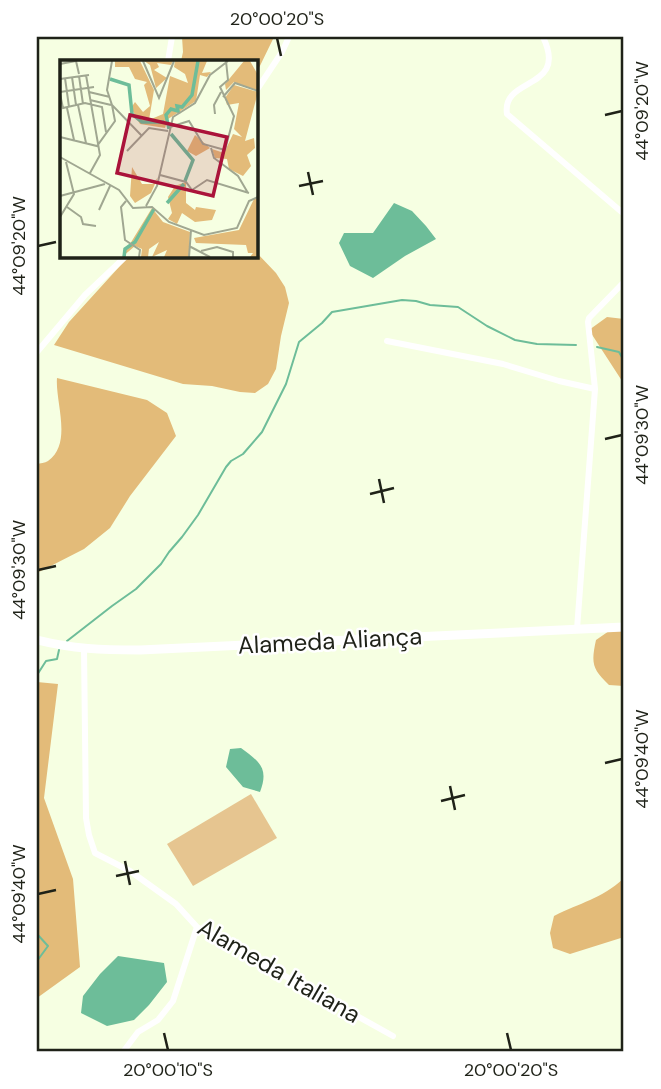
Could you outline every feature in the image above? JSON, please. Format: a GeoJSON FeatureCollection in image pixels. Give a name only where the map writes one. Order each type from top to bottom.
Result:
{"type":"FeatureCollection","features":[{"type":"Feature","properties":{"kind":"street"},"geometry":{"type":"LineString","coordinates":[[168,60],[172,37]]}},
{"type":"Feature","properties":{"kind":"street"},"geometry":{"type":"LineString","coordinates":[[257,90],[289,37]]}},
{"type":"Feature","properties":{"kind":"street"},"geometry":{"type":"LineString","coordinates":[[543,37],[549,55],[546,69],[538,78],[509,97],[507,114],[624,215]]}},
{"type":"Feature","properties":{"kind":"street"},"geometry":{"type":"LineString","coordinates":[[37,352],[86,295],[124,257]]}},
{"type":"Feature","properties":{"kind":"street"},"geometry":{"type":"LineString","coordinates":[[577,629],[595,388],[588,322],[624,282]]}},
{"type":"Feature","properties":{"kind":"street"},"geometry":{"type":"LineString","coordinates":[[387,341],[503,364],[559,382],[595,388]]}},
{"type":"Feature","properties":{"kind":"street","name":"Alameda Aliança"},"geometry":{"type":"LineString","coordinates":[[37,640],[80,649],[153,649],[624,627]]}},
{"type":"Feature","properties":{"kind":"street"},"geometry":{"type":"LineString","coordinates":[[37,634],[57,645]]}},
{"type":"Feature","properties":{"kind":"street","name":"Alameda Italiana"},"geometry":{"type":"LineString","coordinates":[[80,649],[86,818],[95,853],[130,871],[176,904],[197,927],[393,1036]]}},
{"type":"Feature","properties":{"kind":"street"},"geometry":{"type":"LineString","coordinates":[[123,1052],[138,1032],[158,1020],[173,1001],[197,927]]}},
{"type":"Feature","properties":{"kind":"shaded area"},"geometry":{"type":"Polygon","coordinates":[[[182,37],[274,37],[257,72],[257,60],[181,60],[182,37]]]}},
{"type":"Feature","properties":{"kind":"shaded area"},"geometry":{"type":"Polygon","coordinates":[[[394,203],[412,211],[436,239],[373,278],[350,266],[339,243],[344,233],[373,233],[394,203]]]}},
{"type":"Feature","properties":{"kind":"shaded area"},"geometry":{"type":"Polygon","coordinates":[[[257,253],[285,287],[289,303],[276,369],[268,384],[255,393],[183,384],[54,345],[69,322],[128,257],[257,257],[257,253]]]}},
{"type":"Feature","properties":{"kind":"shaded area"},"geometry":{"type":"Polygon","coordinates":[[[607,317],[624,319],[624,384],[589,330],[607,317]]]}},
{"type":"Feature","properties":{"kind":"shaded area"},"geometry":{"type":"Polygon","coordinates":[[[57,378],[147,400],[167,413],[176,436],[130,496],[110,528],[84,549],[37,573],[37,464],[48,461],[60,444],[57,378]]]}},
{"type":"Feature","properties":{"kind":"shaded area"},"geometry":{"type":"Polygon","coordinates":[[[624,630],[624,686],[609,685],[594,665],[596,640],[609,631],[624,630]]]}},
{"type":"Feature","properties":{"kind":"shaded area"},"geometry":{"type":"Polygon","coordinates":[[[37,682],[58,684],[44,798],[73,879],[80,967],[37,998],[37,682]]]}},
{"type":"Feature","properties":{"kind":"shaded area"},"geometry":{"type":"Polygon","coordinates":[[[241,748],[261,766],[264,777],[260,792],[243,787],[226,767],[230,749],[241,748]]]}},
{"type":"Feature","properties":{"kind":"shaded area"},"geometry":{"type":"Polygon","coordinates":[[[251,794],[277,838],[193,886],[167,844],[251,794]]]}},
{"type":"Feature","properties":{"kind":"shaded area"},"geometry":{"type":"Polygon","coordinates":[[[624,878],[624,937],[570,954],[553,948],[550,933],[554,916],[598,896],[624,878]]]}},
{"type":"Feature","properties":{"kind":"shaded area"},"geometry":{"type":"Polygon","coordinates":[[[118,956],[164,963],[167,982],[134,1020],[107,1026],[81,1013],[83,996],[118,956]]]}},
{"type":"Feature","properties":{"kind":"waterway"},"geometry":{"type":"LineString","coordinates":[[67,641],[136,589],[161,564],[198,515],[226,467],[243,454],[262,432],[286,384],[299,342],[332,312],[402,300],[416,301],[458,307],[515,340],[537,344],[576,345]]}},
{"type":"Feature","properties":{"kind":"waterway"},"geometry":{"type":"LineString","coordinates":[[597,347],[619,352],[624,361]]}},
{"type":"Feature","properties":{"kind":"waterway"},"geometry":{"type":"LineString","coordinates":[[37,675],[46,661],[57,659],[59,650]]}},
{"type":"Feature","properties":{"kind":"waterway"},"geometry":{"type":"LineString","coordinates":[[37,858],[37,865]]}},
{"type":"Feature","properties":{"kind":"waterway"},"geometry":{"type":"LineString","coordinates":[[37,934],[48,946],[37,961]]}}]}
